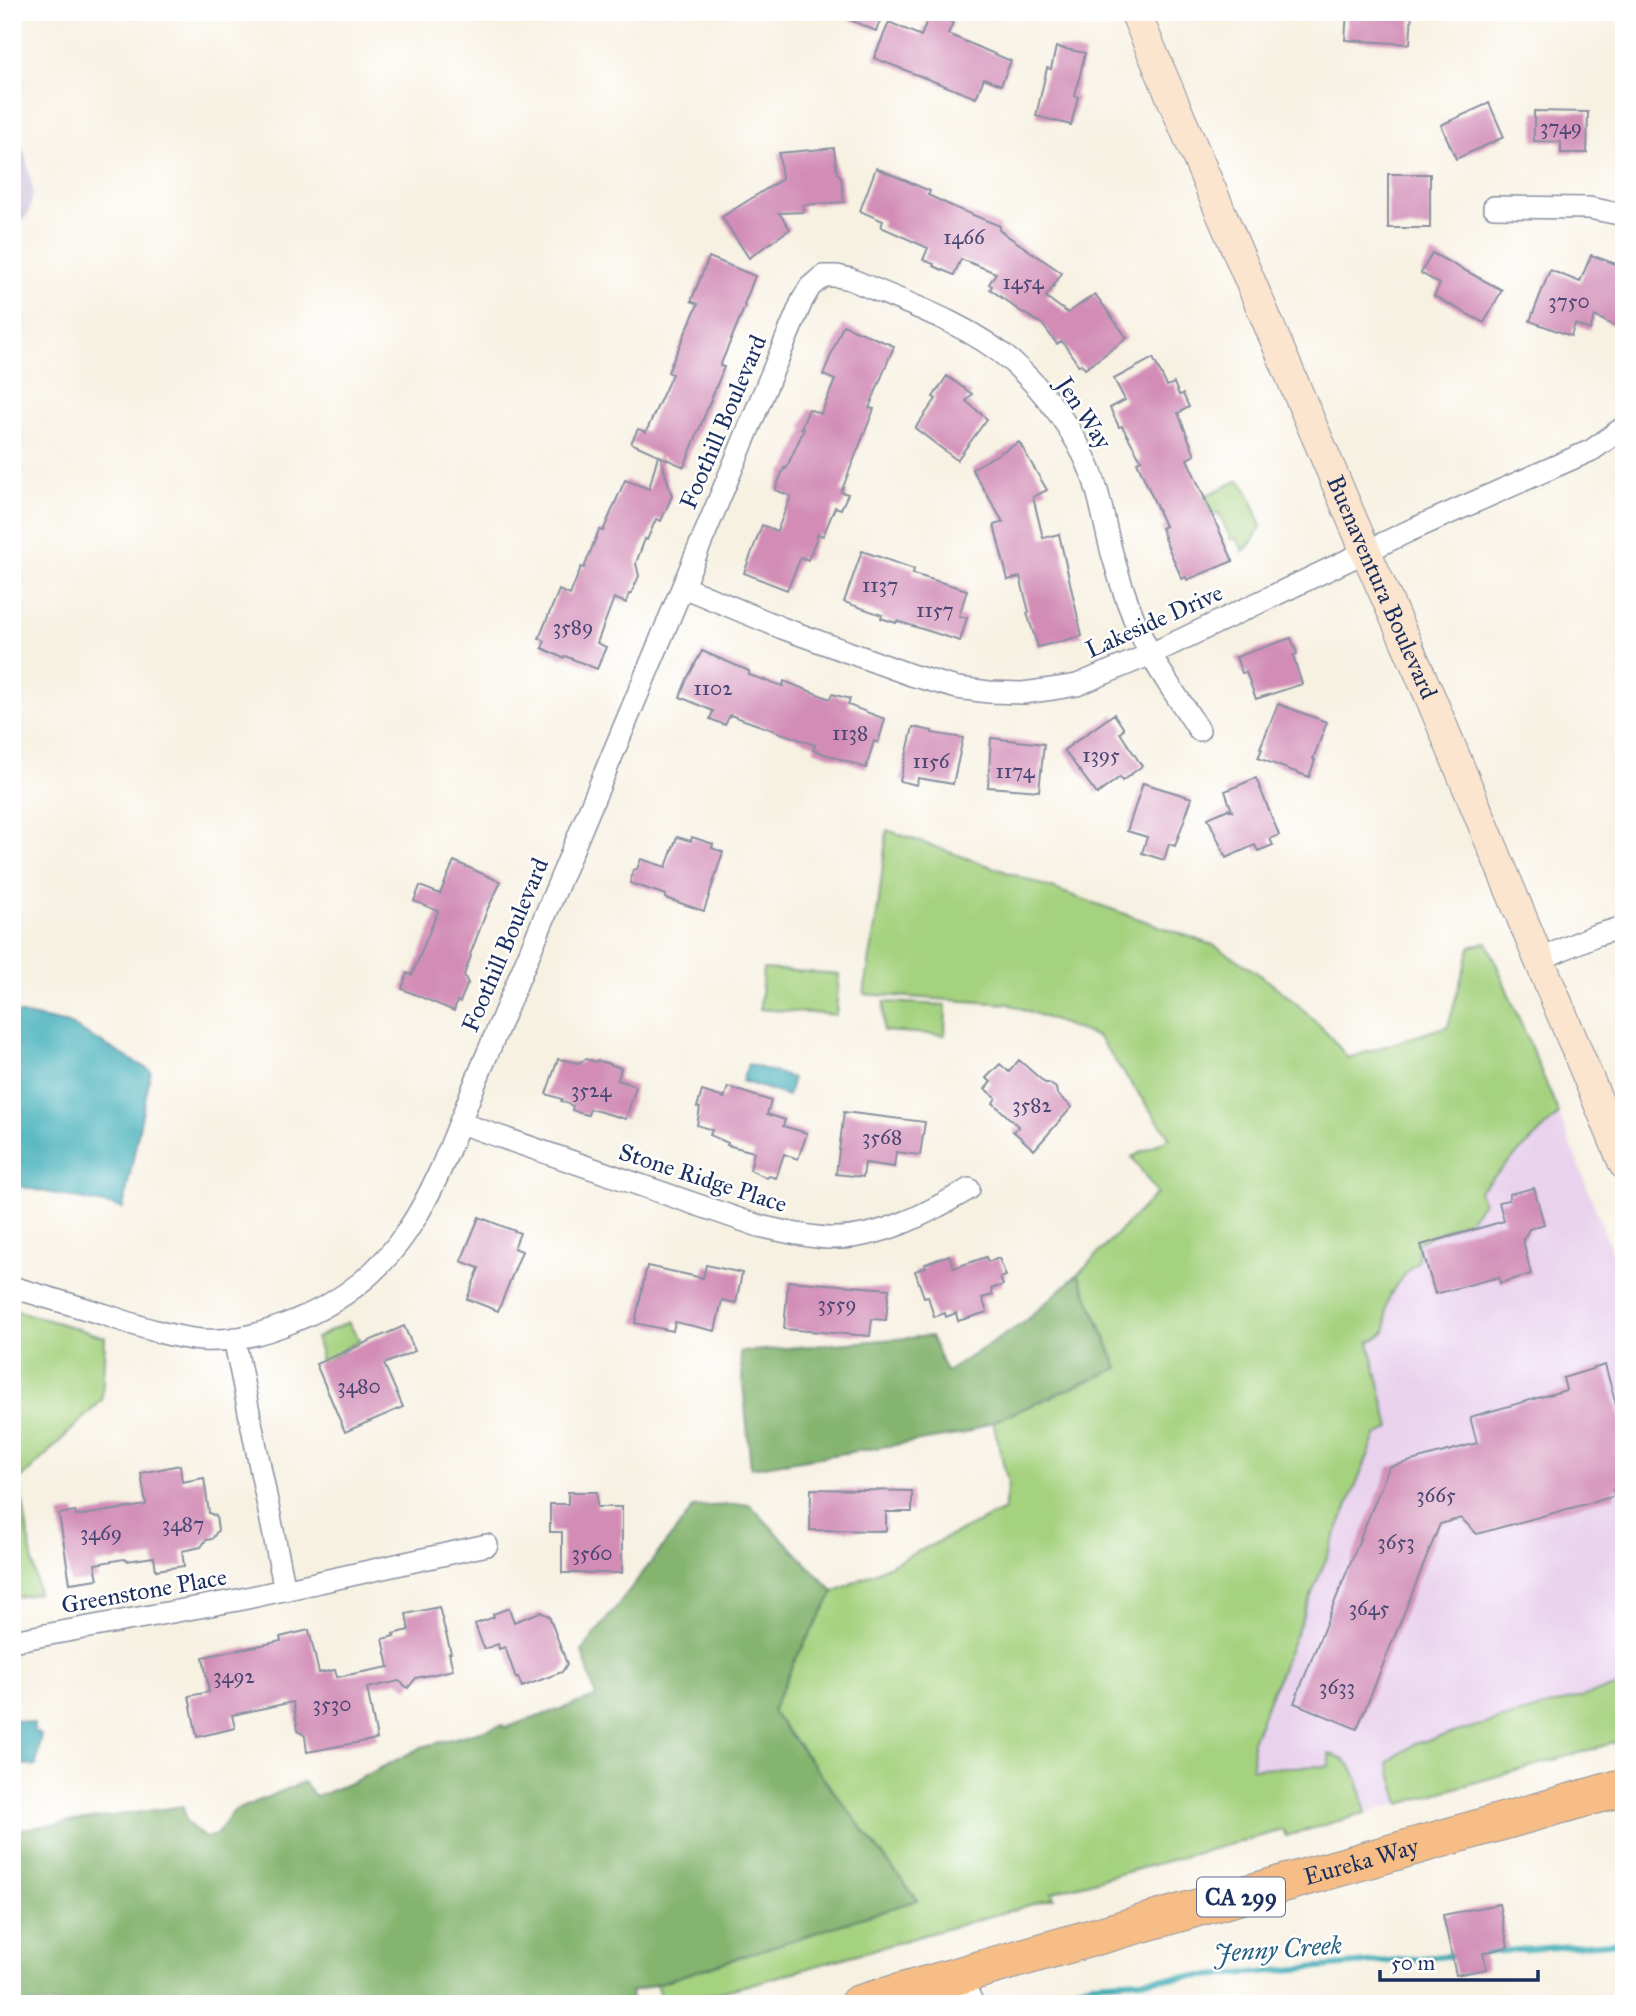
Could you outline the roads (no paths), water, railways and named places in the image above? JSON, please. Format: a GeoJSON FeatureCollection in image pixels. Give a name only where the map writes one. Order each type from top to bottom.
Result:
{"type":"FeatureCollection","features":[{"type":"Feature","properties":{"kind":"highway","name":"Eureka Way"},"geometry":{"type":"LineString","coordinates":[[858,2004],[966,1990],[1624,1787]]}},
{"type":"Feature","properties":{"kind":"main road","name":"Buenaventura Boulevard"},"geometry":{"type":"LineString","coordinates":[[1135,12],[1431,699],[1624,1164]]}},
{"type":"Feature","properties":{"kind":"street"},"geometry":{"type":"LineString","coordinates":[[1494,207],[1589,208],[1624,215]]}},
{"type":"Feature","properties":{"kind":"street","name":"Foothill Boulevard"},"geometry":{"type":"LineString","coordinates":[[12,1287],[132,1324],[203,1340],[258,1334],[307,1317],[353,1290],[379,1269],[417,1218],[439,1176],[802,301],[810,287],[823,276]]}},
{"type":"Feature","properties":{"kind":"street","name":"Jen Way"},"geometry":{"type":"LineString","coordinates":[[823,276],[850,279],[927,312],[976,337],[1009,359],[1032,383],[1068,427],[1092,474],[1114,561],[1141,635],[1199,730]]}},
{"type":"Feature","properties":{"kind":"street","name":"Lakeside Drive"},"geometry":{"type":"LineString","coordinates":[[683,587],[782,628],[911,676],[957,688],[1023,692],[1077,685],[1151,654],[1409,531],[1592,450],[1624,427]]}},
{"type":"Feature","properties":{"kind":"street"},"geometry":{"type":"LineString","coordinates":[[1540,959],[1624,927]]}},
{"type":"Feature","properties":{"kind":"street","name":"Stone Ridge Place"},"geometry":{"type":"LineString","coordinates":[[460,1124],[759,1226],[809,1236],[830,1238],[888,1228],[936,1208],[970,1189]]}},
{"type":"Feature","properties":{"kind":"street"},"geometry":{"type":"LineString","coordinates":[[234,1338],[285,1590]]}},
{"type":"Feature","properties":{"kind":"street","name":"Greenstone Place"},"geometry":{"type":"LineString","coordinates":[[12,1641],[182,1611],[487,1545]]}},
{"type":"Feature","properties":{"kind":"water"},"geometry":{"type":"Polygon","coordinates":[[[12,1012],[69,1024],[151,1071],[123,1208],[12,1185],[12,1012]]]}},
{"type":"Feature","properties":{"kind":"water"},"geometry":{"type":"Polygon","coordinates":[[[748,1064],[793,1078],[788,1096],[742,1081],[748,1064]]]}},
{"type":"Feature","properties":{"kind":"water"},"geometry":{"type":"Polygon","coordinates":[[[12,1719],[34,1723],[34,1731],[41,1735],[36,1766],[12,1763],[12,1719]]]}},
{"type":"Feature","properties":{"kind":"waterway","name":"Jenny Creek"},"geometry":{"type":"LineString","coordinates":[[1479,1953],[1624,1942]]}},
{"type":"Feature","properties":{"kind":"waterway","name":"Jenny Creek"},"geometry":{"type":"LineString","coordinates":[[1022,2004],[1091,1983],[1252,1973],[1457,1955]]}}]}
